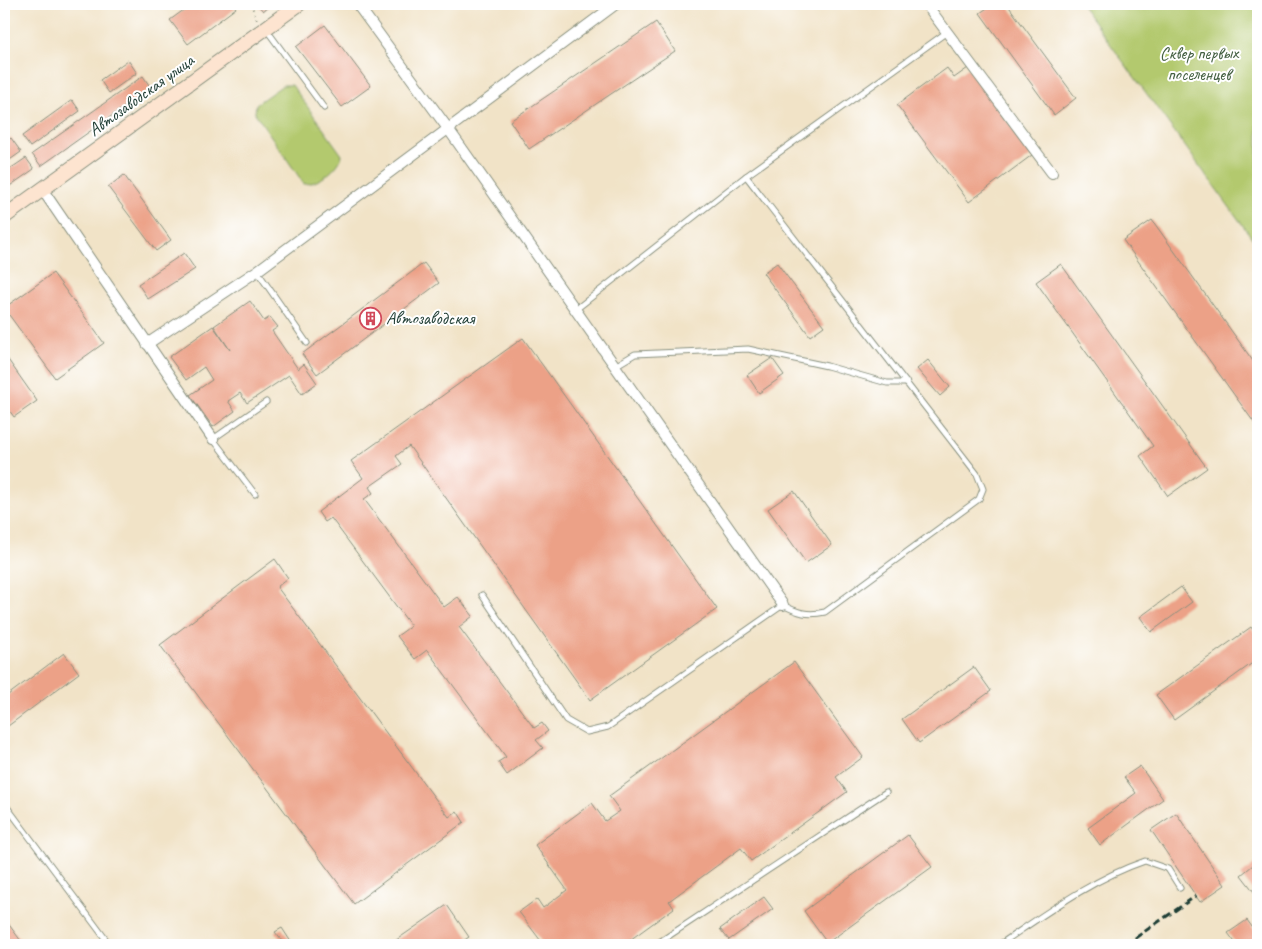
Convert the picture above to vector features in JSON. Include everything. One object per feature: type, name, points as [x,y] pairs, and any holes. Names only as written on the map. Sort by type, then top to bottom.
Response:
[{"type":"street","name":"Автозаводская улица","points":[[4,217],[299,4]]},
{"type":"street","points":[[357,4],[449,130],[783,605]]},
{"type":"street","points":[[147,344],[257,271],[616,4]]},
{"type":"street","points":[[926,4],[1052,173]]},
{"type":"street","points":[[42,189],[212,439]]},
{"type":"lane","points":[[263,30],[324,108]]},
{"type":"lane","points":[[575,310],[746,176],[947,32]]},
{"type":"lane","points":[[482,595],[566,720],[587,732],[608,727],[783,605],[798,613],[812,615],[825,612],[979,499],[983,489],[977,474],[746,176]]},
{"type":"lane","points":[[257,271],[307,343]]},
{"type":"lane","points":[[614,367],[635,354],[748,348],[827,366],[888,383],[906,383]]},
{"type":"lane","points":[[255,494],[212,439],[266,402]]},
{"type":"lane","points":[[655,945],[886,792]]},
{"type":"lane","points":[[4,803],[110,945]]},
{"type":"lane","points":[[999,945],[1047,912],[1116,871],[1145,861],[1168,869],[1180,888]]},
{"type":"path","points":[[251,4],[263,30]]},
{"type":"green space","name":"Сквер первых поселенцев","points":[[1081,4],[1258,4],[1258,246]]},
{"type":"green space","points":[[283,85],[292,85],[342,155],[333,170],[321,179],[309,184],[304,184],[255,113],[256,104]]},
{"type":"building","points":[[192,4],[233,4],[236,8],[188,44],[170,20]]},
{"type":"building","points":[[257,4],[272,4],[263,11]]},
{"type":"building","points":[[993,4],[1007,4],[1076,98],[1054,115],[980,13]]},
{"type":"building","points":[[656,22],[675,51],[529,149],[510,121]]},
{"type":"building","points":[[325,25],[371,86],[342,107],[296,47]]},
{"type":"building","points":[[128,60],[137,73],[109,93],[100,80]]},
{"type":"building","points":[[947,68],[954,78],[968,68],[1032,155],[969,202],[897,105]]},
{"type":"building","points":[[143,76],[151,88],[41,166],[32,154]]},
{"type":"building","points":[[72,100],[80,111],[30,147],[22,136]]},
{"type":"building","points":[[11,138],[21,152],[4,164],[4,143]]},
{"type":"building","points":[[26,158],[34,169],[4,190],[4,173]]},
{"type":"building","points":[[124,175],[171,240],[156,251],[108,187]]},
{"type":"building","points":[[1152,220],[1258,368],[1258,428],[1123,240]]},
{"type":"building","points":[[184,253],[195,269],[148,299],[138,284]]},
{"type":"building","name":"Автозаводская","points":[[424,263],[439,283],[317,374],[302,354]]},
{"type":"building","points":[[777,263],[824,326],[810,336],[763,273]]},
{"type":"building","points":[[1061,264],[1207,468],[1168,496],[1140,456],[1153,446],[1036,282]]},
{"type":"building","points":[[53,273],[104,343],[55,378],[4,308]]},
{"type":"building","points":[[250,301],[264,321],[270,317],[278,327],[272,331],[298,369],[304,364],[317,383],[302,394],[289,375],[247,403],[240,393],[228,401],[235,411],[213,427],[190,395],[212,380],[204,367],[186,380],[169,357],[213,326],[230,350],[214,326]]},
{"type":"building","points":[[523,338],[717,609],[590,700],[409,446],[396,456],[402,464],[369,487],[373,493],[364,499],[444,607],[458,597],[473,616],[459,627],[534,728],[542,723],[548,731],[536,740],[543,748],[507,775],[498,762],[506,757],[427,650],[415,659],[397,636],[411,626],[331,518],[325,522],[318,512],[363,478],[351,461]]},
{"type":"building","points":[[4,354],[37,401],[14,417],[4,403]]},
{"type":"building","points":[[772,358],[784,375],[759,393],[747,375]]},
{"type":"building","points":[[928,360],[950,387],[940,396],[917,369]]},
{"type":"building","points":[[794,491],[832,545],[806,563],[768,509]]},
{"type":"building","points":[[275,559],[288,578],[277,587],[449,817],[457,811],[464,822],[354,904],[160,645]]},
{"type":"building","points":[[1181,587],[1192,602],[1151,632],[1140,617]]},
{"type":"building","points":[[1251,627],[1258,637],[1258,659],[1174,720],[1156,695]]},
{"type":"building","points":[[64,653],[79,673],[4,729],[4,698]]},
{"type":"building","points":[[794,662],[863,757],[836,777],[847,792],[751,861],[741,848],[669,901],[674,908],[623,945],[544,945],[519,912],[537,899],[543,908],[567,890],[535,845],[592,803],[605,821],[620,811],[609,796]]},
{"type":"building","points":[[974,667],[991,691],[919,743],[902,719]]},
{"type":"building","points":[[1140,766],[1163,799],[1100,845],[1088,828],[1136,793],[1124,777]]},
{"type":"building","points":[[1176,813],[1225,885],[1200,902],[1151,830]]},
{"type":"building","points":[[908,835],[932,867],[827,943],[804,911]]},
{"type":"building","points":[[1258,861],[1258,897],[1241,875]]},
{"type":"building","points":[[764,897],[773,909],[729,940],[720,929]]},
{"type":"building","points":[[447,905],[469,937],[457,945],[389,945]]},
{"type":"building","points":[[4,918],[24,945],[4,945]]},
{"type":"building","points":[[1247,920],[1258,935],[1258,945],[1237,945],[1228,933]]},
{"type":"building","points":[[282,928],[293,945],[285,945],[275,932]]},
{"type":"railway","points":[[4,8],[10,4]]},
{"type":"railway","points":[[1125,945],[1196,896]]},
{"type":"place","name":"Автозаводская","points":[[370,318]]}]
